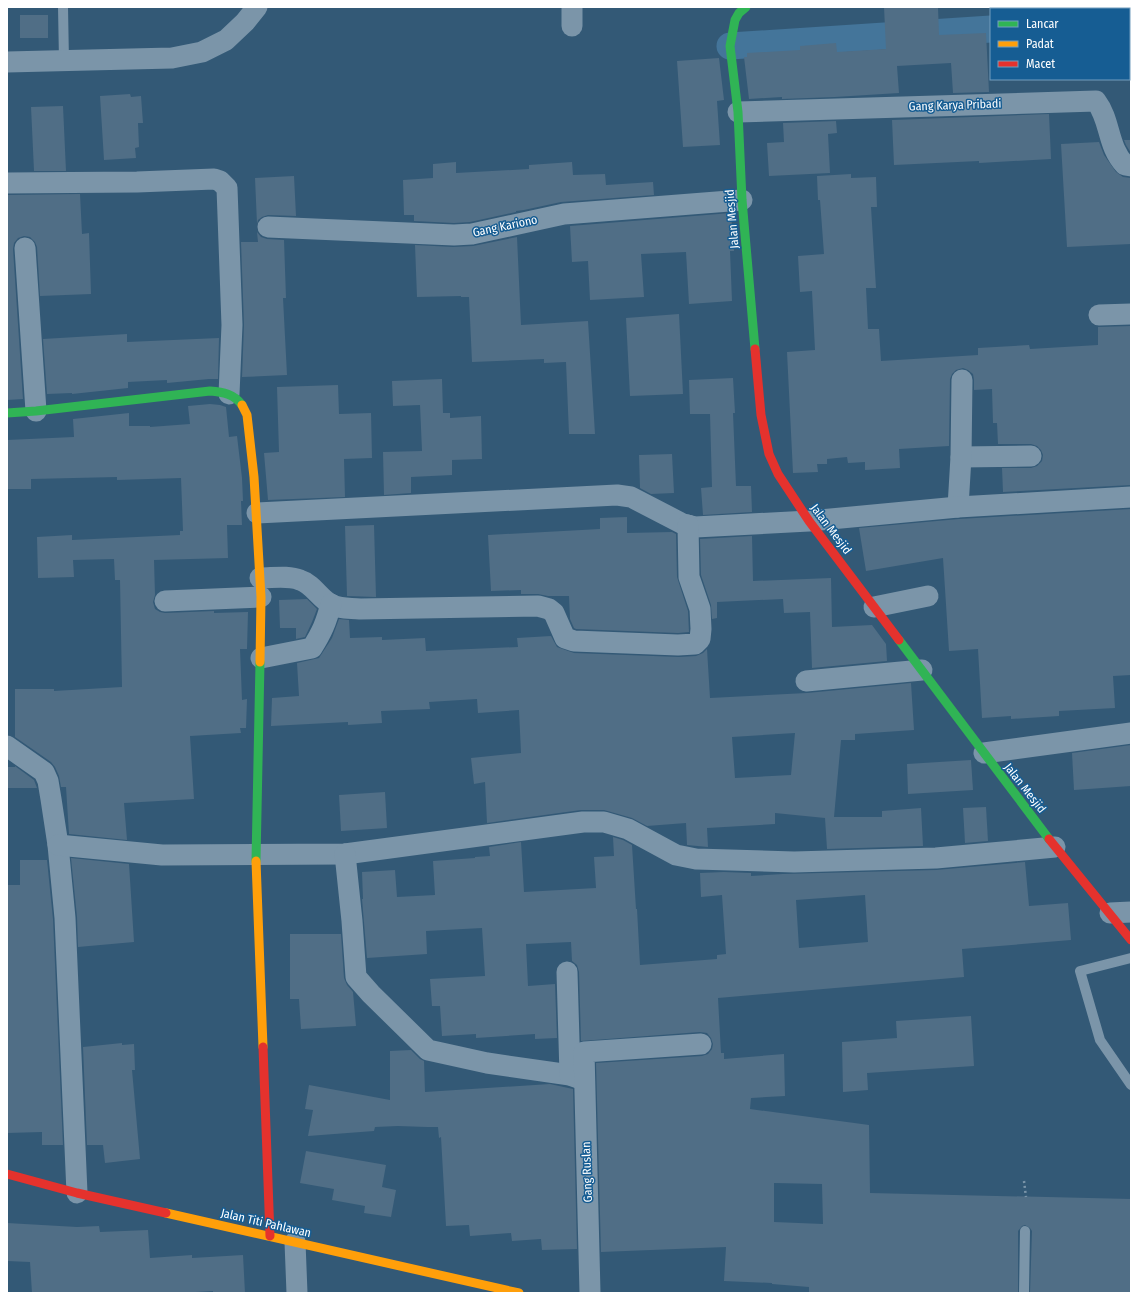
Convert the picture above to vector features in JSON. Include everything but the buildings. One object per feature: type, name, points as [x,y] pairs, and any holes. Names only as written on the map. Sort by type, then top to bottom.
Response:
[{"type":"street","points":[[7,62],[172,58],[202,52],[226,40],[245,22],[256,7]]},
{"type":"street","name":"Jalan Mesjid","points":[[746,7],[739,13],[735,20],[730,46],[738,112],[742,200],[761,415],[769,454],[778,474],[809,521],[984,754],[1055,846],[1131,940]]},
{"type":"street","name":"Gang Karya Pribadi","points":[[738,112],[1096,101],[1102,109],[1114,149],[1125,165],[1131,166]]},
{"type":"street","points":[[7,183],[138,182],[214,179],[220,181],[227,188],[232,318],[229,394]]},
{"type":"street","name":"Gang Kariono","points":[[268,227],[454,235],[472,234],[564,214],[742,200]]},
{"type":"street","points":[[26,248],[36,411]]},
{"type":"street","points":[[1099,315],[1131,314]]},
{"type":"street","points":[[958,507],[961,457],[962,380]]},
{"type":"street","points":[[7,413],[220,391],[238,399],[244,406],[247,415],[254,477],[260,588],[261,658],[256,854],[270,1236]]},
{"type":"street","points":[[961,457],[1031,456]]},
{"type":"street","points":[[256,513],[617,495],[632,497],[695,528],[809,521],[958,507],[1131,497]]},
{"type":"street","points":[[165,601],[260,588],[288,577],[302,580],[330,604],[340,608],[360,609],[538,606],[551,610],[554,613],[565,638],[574,641],[678,645],[695,644],[700,639],[700,610],[689,577],[688,525]]},
{"type":"street","points":[[874,607],[928,596]]},
{"type":"street","points":[[261,658],[312,648],[321,635],[326,623],[330,604]]},
{"type":"street","points":[[806,681],[922,670]]},
{"type":"street","points":[[984,754],[1131,733]]},
{"type":"street","points":[[7,746],[44,772],[48,781],[51,799],[58,845],[65,918],[77,1193]]},
{"type":"street","points":[[58,845],[162,855],[345,854],[583,822],[604,822],[628,829],[676,855],[696,859],[794,862],[928,858],[1055,846]]},
{"type":"street","points":[[345,854],[356,977],[371,994],[428,1050],[487,1063],[577,1078],[567,972]]},
{"type":"street","points":[[1110,913],[1131,912]]},
{"type":"street","name":"Gang Ruslan","points":[[590,1293],[577,1078],[584,1052],[701,1044]]},
{"type":"street","name":"Jalan Titi Pahlawan","points":[[7,1174],[77,1193],[519,1293]]},
{"type":"street","points":[[295,1242],[297,1293]]},
{"type":"lane","points":[[62,7],[64,61]]},
{"type":"lane","points":[[1131,958],[1080,971],[1100,1040],[1131,1085]]},
{"type":"lane","points":[[1024,1293],[1025,1231]]},
{"type":"path","points":[[1024,1181],[1026,1197]]},
{"type":"waterway","points":[[730,46],[990,29]]},
{"type":"traffic: fast","points":[[746,7],[739,13],[735,20],[730,46],[738,112],[742,200],[755,349]]},
{"type":"traffic: fast","points":[[7,413],[210,391],[228,394],[239,401],[242,405]]},
{"type":"traffic: fast","points":[[899,640],[1049,839]]},
{"type":"traffic: fast","points":[[256,861],[260,662]]},
{"type":"traffic: slow","points":[[242,405],[247,415],[254,477],[261,597],[260,662]]},
{"type":"traffic: slow","points":[[256,861],[263,1047]]},
{"type":"traffic: slow","points":[[166,1213],[519,1293]]},
{"type":"traffic: jam","points":[[755,349],[761,415],[769,454],[778,474],[809,521],[899,640]]},
{"type":"traffic: jam","points":[[1049,839],[1131,940]]},
{"type":"traffic: jam","points":[[263,1047],[270,1236]]},
{"type":"traffic: jam","points":[[7,1174],[77,1193],[166,1213]]}]
